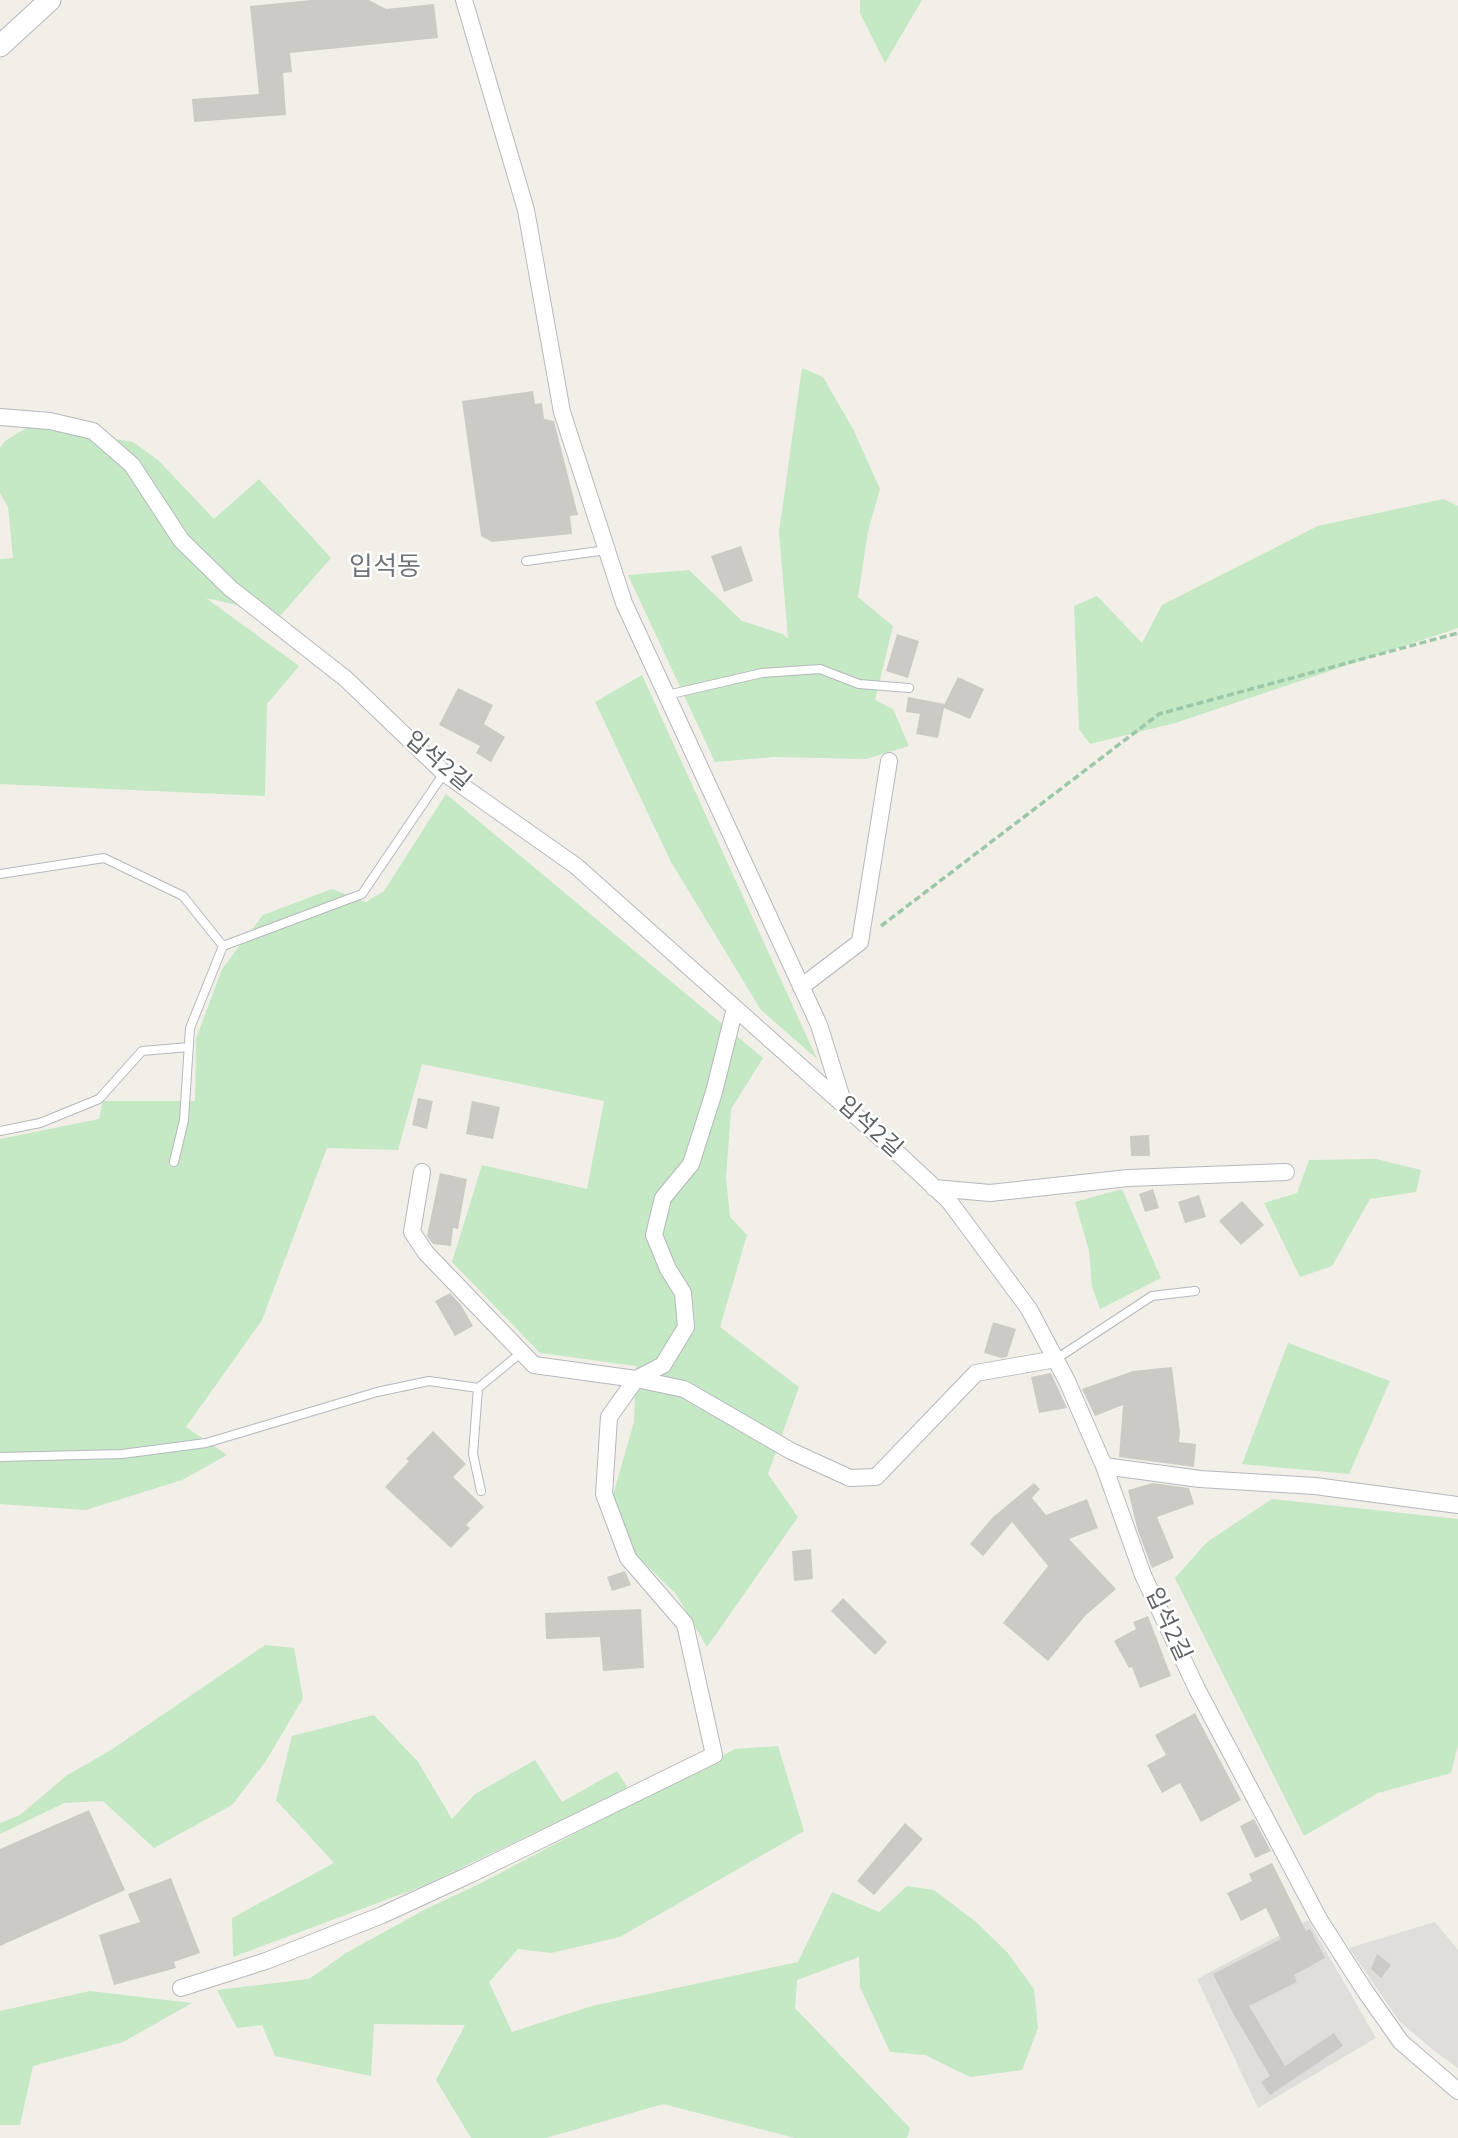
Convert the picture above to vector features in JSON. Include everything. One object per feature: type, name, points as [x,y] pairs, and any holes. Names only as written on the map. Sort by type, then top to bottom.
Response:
[{"type":"street","points":[[0,46],[50,0]]},
{"type":"street","points":[[464,0],[526,210],[562,412],[624,603],[819,1025],[844,1105]]},
{"type":"street","name":"입석2길","points":[[0,417],[50,421],[93,431],[132,465],[181,540],[230,588],[346,679],[444,773],[576,866],[949,1201],[1029,1309],[1056,1359],[1104,1466],[1143,1575],[1186,1667],[1319,1919],[1365,1992],[1401,2042],[1458,2091]]},
{"type":"street","points":[[801,987],[860,942],[889,761]]},
{"type":"street","points":[[181,1988],[266,1961],[382,1915],[714,1755],[685,1624],[628,1558],[604,1494],[609,1418],[636,1378],[663,1365],[686,1327],[683,1293],[668,1269],[654,1235],[663,1198],[691,1164],[735,1008]]},
{"type":"street","points":[[422,1171],[412,1232],[426,1253],[534,1365],[636,1378],[684,1389],[791,1451],[850,1478],[876,1477],[976,1373],[1056,1359]]},
{"type":"street","points":[[934,1188],[990,1193],[1128,1178],[1286,1172]]},
{"type":"street","points":[[1104,1466],[1200,1479],[1315,1486],[1458,1504]]},
{"type":"lane","points":[[526,561],[607,550]]},
{"type":"lane","points":[[667,695],[762,673],[820,669],[859,684],[909,688]]},
{"type":"lane","points":[[174,1162],[184,1119],[190,1028],[223,946],[362,894],[444,773]]},
{"type":"lane","points":[[0,874],[104,858],[183,897],[223,946]]},
{"type":"lane","points":[[0,1131],[40,1123],[99,1099],[142,1051],[189,1047]]},
{"type":"lane","points":[[1056,1359],[1152,1296],[1195,1292]]},
{"type":"lane","points":[[481,1491],[473,1454],[478,1388],[522,1352]]},
{"type":"lane","points":[[0,1457],[122,1454],[206,1443],[377,1392],[429,1381],[478,1388]]},
{"type":"path","points":[[860,942],[1160,714],[1458,634]]},
{"type":"shaded area","points":[[1308,1920],[1376,2038],[1258,2108],[1197,1979]]},
{"type":"shaded area","points":[[1435,1922],[1458,1950],[1458,2068],[1400,2022],[1349,1948]]},
{"type":"green space","points":[[860,0],[922,0],[885,63],[860,13]]},
{"type":"green space","points":[[802,368],[823,377],[854,431],[880,489],[868,531],[858,597],[893,626],[875,700],[893,709],[909,746],[866,759],[774,757],[715,762],[628,575],[689,570],[742,621],[783,634],[788,639],[779,532]]},
{"type":"green space","points":[[31,425],[133,442],[159,461],[214,519],[259,479],[331,558],[281,615],[206,598],[299,666],[267,704],[265,796],[0,784],[0,559],[13,558],[8,507],[0,493],[0,448],[5,441]]},
{"type":"green space","points":[[1443,499],[1458,506],[1458,628],[1175,723],[1090,744],[1079,729],[1074,606],[1097,596],[1142,643],[1162,605],[1318,526]]},
{"type":"green space","points":[[642,675],[817,1059],[761,1010],[671,862],[595,702]]},
{"type":"green space","points":[[446,794],[763,1058],[731,1109],[726,1178],[730,1217],[747,1235],[720,1327],[799,1387],[768,1474],[798,1517],[707,1647],[676,1594],[630,1549],[613,1495],[634,1422],[636,1366],[540,1353],[452,1262],[482,1165],[587,1189],[604,1101],[422,1064],[398,1150],[327,1148],[262,1320],[186,1427],[227,1455],[182,1480],[86,1510],[0,1504],[0,1139],[99,1119],[103,1101],[195,1101],[196,1039],[222,969],[263,915],[332,889],[366,902],[384,891]]},
{"type":"green space","points":[[1376,1159],[1421,1170],[1416,1192],[1370,1199],[1332,1266],[1300,1277],[1264,1203],[1297,1193],[1309,1160]]},
{"type":"green space","points":[[1122,1189],[1161,1278],[1100,1309],[1092,1287],[1089,1251],[1075,1202]]},
{"type":"green space","points":[[1288,1343],[1390,1381],[1349,1474],[1242,1464]]},
{"type":"green space","points":[[1272,1499],[1458,1519],[1458,1745],[1451,1773],[1378,1793],[1304,1836],[1175,1578],[1207,1542]]},
{"type":"green space","points":[[265,1645],[294,1648],[303,1698],[266,1761],[232,1805],[154,1848],[103,1801],[64,1803],[0,1834],[0,1823],[20,1815],[66,1776],[111,1750]]},
{"type":"green space","points":[[374,1715],[418,1762],[452,1819],[475,1794],[535,1760],[562,1802],[617,1771],[628,1788],[423,1886],[233,1957],[232,1918],[334,1863],[276,1800],[292,1736]]},
{"type":"green space","points":[[778,1746],[804,1831],[620,1937],[551,1953],[518,1949],[489,1982],[512,2032],[592,2006],[798,1962],[832,1892],[879,1912],[907,1886],[934,1890],[976,1922],[1007,1952],[1034,1989],[1038,2028],[1022,2070],[970,2077],[925,2055],[890,2052],[860,1987],[859,1957],[797,1980],[795,2008],[910,2128],[907,2138],[795,2138],[663,2104],[546,2138],[471,2138],[436,2080],[465,2025],[374,2024],[371,2076],[275,2056],[262,2025],[237,2028],[217,1990],[309,1979],[346,1953],[424,1910],[485,1881],[735,1749]]},
{"type":"green space","points":[[90,1991],[192,2003],[123,2042],[33,2066],[20,2125],[0,2125],[0,2011]]},
{"type":"building","points":[[311,0],[369,0],[386,9],[434,4],[438,38],[290,53],[292,72],[283,73],[286,115],[194,122],[192,99],[259,94],[250,6]]},
{"type":"building","points":[[533,391],[535,404],[542,403],[544,419],[554,421],[578,515],[570,516],[572,534],[492,542],[481,536],[462,401]]},
{"type":"building","points":[[741,546],[753,581],[724,592],[711,556]]},
{"type":"building","points":[[897,634],[919,641],[908,678],[886,671]]},
{"type":"building","points":[[958,677],[984,689],[970,719],[944,708],[938,738],[916,734],[920,714],[906,712],[908,697],[945,704]]},
{"type":"building","points":[[458,688],[493,705],[484,724],[505,737],[491,762],[476,753],[480,746],[439,725]]},
{"type":"building","points":[[418,1098],[433,1101],[427,1129],[412,1125]]},
{"type":"building","points":[[472,1101],[500,1107],[493,1139],[466,1134]]},
{"type":"building","points":[[1149,1135],[1150,1156],[1131,1156],[1130,1136]]},
{"type":"building","points":[[440,1173],[467,1179],[458,1229],[453,1228],[451,1246],[433,1244],[427,1236]]},
{"type":"building","points":[[1153,1189],[1159,1208],[1145,1212],[1139,1194]]},
{"type":"building","points":[[1199,1195],[1206,1217],[1185,1223],[1178,1202]]},
{"type":"building","points":[[1242,1201],[1264,1225],[1241,1245],[1219,1221]]},
{"type":"building","points":[[450,1293],[461,1305],[473,1326],[455,1336],[435,1301]]},
{"type":"building","points":[[993,1322],[1016,1329],[1007,1357],[984,1353]]},
{"type":"building","points":[[1172,1367],[1179,1442],[1196,1444],[1194,1467],[1119,1457],[1123,1405],[1095,1416],[1082,1389],[1133,1371]]},
{"type":"building","points":[[1051,1373],[1067,1408],[1039,1413],[1031,1377]]},
{"type":"building","points":[[433,1431],[466,1464],[453,1477],[484,1507],[466,1525],[470,1528],[451,1548],[385,1487],[409,1461],[406,1459]]},
{"type":"building","points":[[1034,1483],[1040,1489],[1032,1498],[1046,1515],[1087,1499],[1098,1528],[1069,1539],[1116,1589],[1085,1616],[1048,1661],[1003,1623],[1048,1566],[1012,1522],[983,1556],[970,1544],[993,1517]]},
{"type":"building","points":[[1153,1483],[1189,1488],[1194,1504],[1157,1517],[1174,1558],[1152,1568],[1137,1528],[1128,1490]]},
{"type":"building","points":[[811,1549],[813,1579],[794,1581],[792,1551]]},
{"type":"building","points":[[625,1571],[631,1585],[612,1591],[607,1577]]},
{"type":"building","points":[[843,1598],[887,1642],[875,1655],[831,1611]]},
{"type":"building","points":[[641,1609],[644,1668],[603,1671],[600,1637],[546,1639],[545,1613]]},
{"type":"building","points":[[1148,1616],[1171,1676],[1140,1688],[1132,1667],[1129,1668],[1114,1641],[1136,1629],[1133,1622]]},
{"type":"building","points":[[1195,1713],[1241,1800],[1201,1822],[1180,1783],[1162,1793],[1147,1765],[1166,1755],[1155,1735]]},
{"type":"building","points":[[89,1810],[125,1890],[0,1946],[0,1849]]},
{"type":"building","points":[[1254,1819],[1271,1851],[1255,1858],[1240,1826]]},
{"type":"building","points":[[905,1823],[923,1839],[874,1895],[857,1881]]},
{"type":"building","points":[[1272,1863],[1306,1931],[1310,1929],[1325,1958],[1294,1975],[1297,1982],[1249,2006],[1285,2066],[1334,2033],[1343,2046],[1270,2095],[1261,2082],[1270,2076],[1213,1974],[1281,1939],[1266,1908],[1241,1921],[1227,1893],[1252,1881],[1249,1874]]},
{"type":"building","points":[[171,1878],[200,1953],[174,1962],[176,1968],[114,1985],[99,1935],[140,1922],[128,1894]]},
{"type":"building","points":[[1377,1954],[1391,1965],[1381,1978],[1371,1969]]},
{"type":"district","name":"입석동","points":[[385,569]]}]
